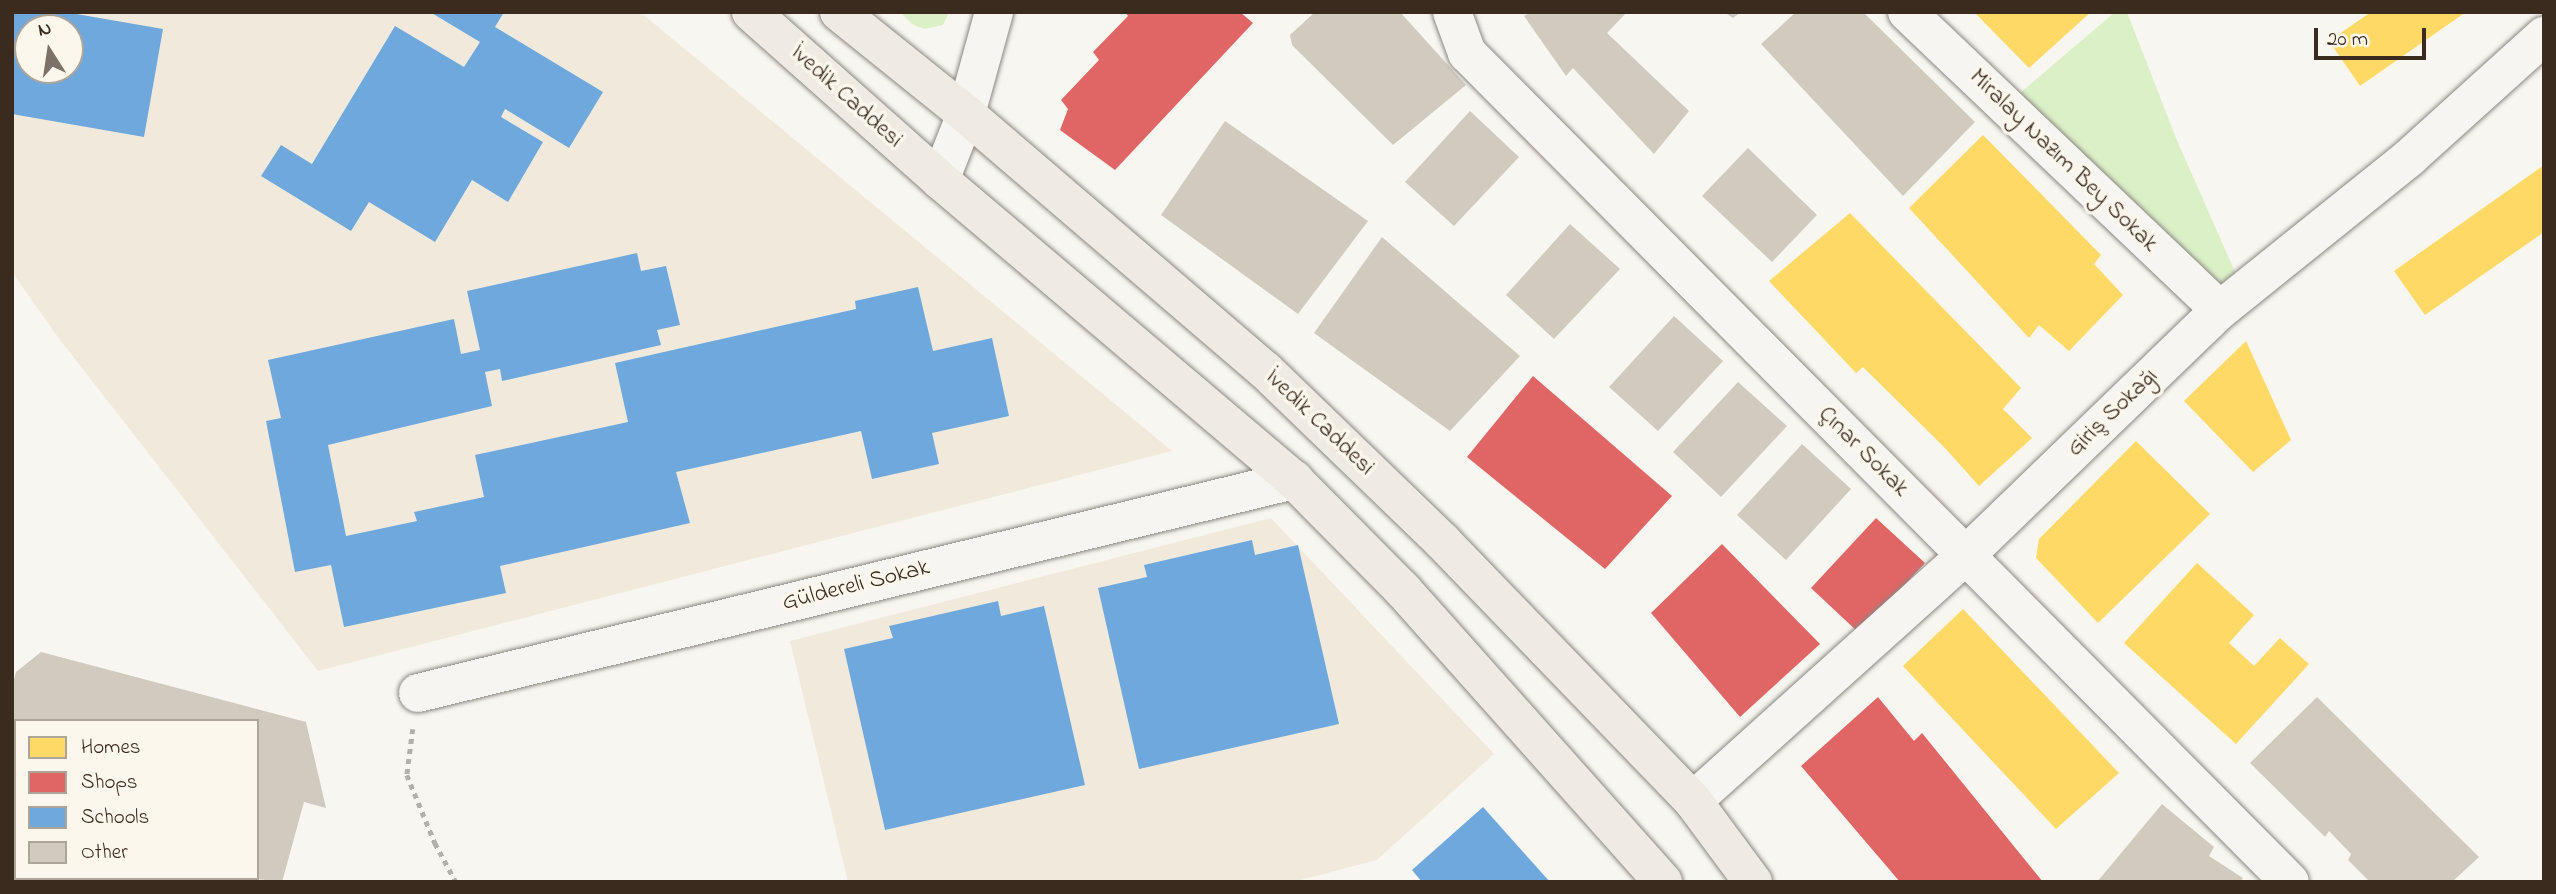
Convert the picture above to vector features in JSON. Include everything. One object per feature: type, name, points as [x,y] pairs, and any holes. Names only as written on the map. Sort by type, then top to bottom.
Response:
[{"type":"main road","name":"İvedik Caddesi","points":[[751,12],[940,180],[1294,480],[1403,590],[1663,882]]},
{"type":"main road","name":"İvedik Caddesi","points":[[839,12],[966,114],[1266,371],[1442,541],[1693,801],[1753,882]]},
{"type":"street","name":"Çınar Sokak","points":[[1452,12],[1467,53],[2290,882]]},
{"type":"street","name":"Miralay Nazım Bey Sokak","points":[[1907,12],[2232,300]]},
{"type":"street","points":[[940,180],[966,114],[996,14]]},
{"type":"street","name":"Giriş Sokağı","points":[[1693,801],[1966,555],[2232,300],[2410,157],[2544,36]]},
{"type":"street","name":"Güldereli Sokak","points":[[418,693],[1294,480]]},
{"type":"path","points":[[418,693],[407,775],[435,843],[456,882]]},
{"type":"shaded area","points":[[12,12],[640,12],[1172,451],[318,671],[57,336],[12,272]]},
{"type":"shaded area","points":[[1271,518],[1494,754],[1377,860],[1293,882],[848,882],[790,641]]},
{"type":"green space","points":[[900,12],[949,12],[943,25],[924,29],[912,24]]},
{"type":"green space","points":[[2115,12],[2127,12],[2176,138],[2236,274],[2214,291],[2020,93]]},
{"type":"building: Homes","points":[[1974,12],[2091,12],[2029,68]]},
{"type":"building: Homes","points":[[2371,12],[2466,12],[2360,86],[2329,41]]},
{"type":"building: Homes","points":[[1983,135],[2101,255],[2094,264],[2123,295],[2069,351],[2039,325],[2029,338],[1909,208]]},
{"type":"building: Homes","points":[[2544,165],[2544,232],[2425,315],[2394,271]]},
{"type":"building: Homes","points":[[1850,213],[2021,388],[2003,409],[2032,438],[1979,486],[1945,448],[1863,367],[1856,373],[1769,281]]},
{"type":"building: Homes","points":[[2246,341],[2291,440],[2253,472],[2184,401]]},
{"type":"building: Homes","points":[[2136,441],[2210,514],[2098,623],[2036,558],[2039,539]]},
{"type":"building: Homes","points":[[2197,563],[2254,615],[2229,643],[2254,666],[2280,638],[2309,664],[2236,744],[2124,643]]},
{"type":"building: Homes","points":[[1963,609],[2119,773],[2056,829],[1903,666]]},
{"type":"building: Shops","points":[[1125,12],[1240,12],[1253,23],[1115,170],[1060,130],[1068,109],[1061,100],[1099,60],[1093,52],[1128,16]]},
{"type":"building: Shops","points":[[1533,376],[1672,496],[1605,569],[1467,457]]},
{"type":"building: Shops","points":[[1876,518],[1925,563],[1859,633],[1811,588]]},
{"type":"building: Shops","points":[[1722,544],[1820,644],[1740,717],[1651,613]]},
{"type":"building: Shops","points":[[1878,697],[1914,741],[1922,733],[2043,882],[1900,882],[1801,766]]},
{"type":"building: Schools","points":[[12,12],[77,14],[14,14],[14,84],[84,84],[84,15],[163,29],[144,137],[12,114]]},
{"type":"building: Schools","points":[[430,12],[504,12],[495,27],[603,92],[569,148],[505,109],[501,117],[543,142],[508,202],[472,180],[435,242],[369,202],[351,231],[261,176],[281,145],[312,164],[395,26],[464,67],[480,42]]},
{"type":"building: Schools","points":[[637,253],[641,271],[666,266],[680,325],[657,330],[661,345],[502,381],[500,369],[485,372],[492,406],[328,445],[346,536],[417,521],[414,512],[484,497],[475,455],[628,422],[615,363],[856,309],[855,301],[918,287],[933,351],[992,338],[1009,416],[932,433],[939,464],[872,479],[861,431],[676,472],[690,523],[500,566],[506,593],[344,627],[331,565],[295,572],[266,421],[281,418],[268,360],[454,319],[461,354],[480,350],[467,291]]},
{"type":"building: Schools","points":[[1252,540],[1255,555],[1298,545],[1339,724],[1139,769],[1098,588],[1147,577],[1144,565]]},
{"type":"building: Schools","points":[[998,601],[1001,616],[1044,606],[1085,785],[885,830],[844,649],[893,638],[889,626]]},
{"type":"building: Schools","points":[[1483,807],[1550,882],[1422,882],[1412,870]]},
{"type":"building: Other","points":[[1315,12],[1400,12],[1466,85],[1393,145],[1292,45],[1290,35]]},
{"type":"building: Other","points":[[1531,12],[1627,12],[1607,33],[1689,111],[1654,154],[1573,68],[1566,76],[1524,16]]},
{"type":"building: Other","points":[[1724,12],[1741,12],[1733,18]]},
{"type":"building: Other","points":[[1796,12],[1863,12],[1975,122],[1903,196],[1761,44]]},
{"type":"building: Other","points":[[1470,111],[1519,157],[1454,226],[1405,182]]},
{"type":"building: Other","points":[[1225,121],[1368,221],[1298,314],[1161,215]]},
{"type":"building: Other","points":[[1748,148],[1817,215],[1772,262],[1702,196]]},
{"type":"building: Other","points":[[1570,224],[1620,269],[1554,339],[1506,295]]},
{"type":"building: Other","points":[[1382,237],[1520,356],[1450,431],[1314,333]]},
{"type":"building: Other","points":[[1674,316],[1723,361],[1658,431],[1609,387]]},
{"type":"building: Other","points":[[1738,382],[1787,426],[1721,497],[1673,452]]},
{"type":"building: Other","points":[[1802,444],[1851,489],[1786,560],[1737,515]]},
{"type":"building: Other","points":[[41,652],[306,722],[326,808],[304,802],[282,882],[259,879],[259,719],[14,719],[12,863],[12,687],[16,672]]},
{"type":"building: Other","points":[[2317,697],[2479,857],[2452,882],[2370,882],[2348,860],[2351,854],[2329,831],[2325,837],[2250,763]]},
{"type":"building: Other","points":[[2162,804],[2214,847],[2209,856],[2243,878],[2240,882],[2097,882]]},
{"type":"building: Other","points":[[77,880],[248,880],[248,882]]}]
